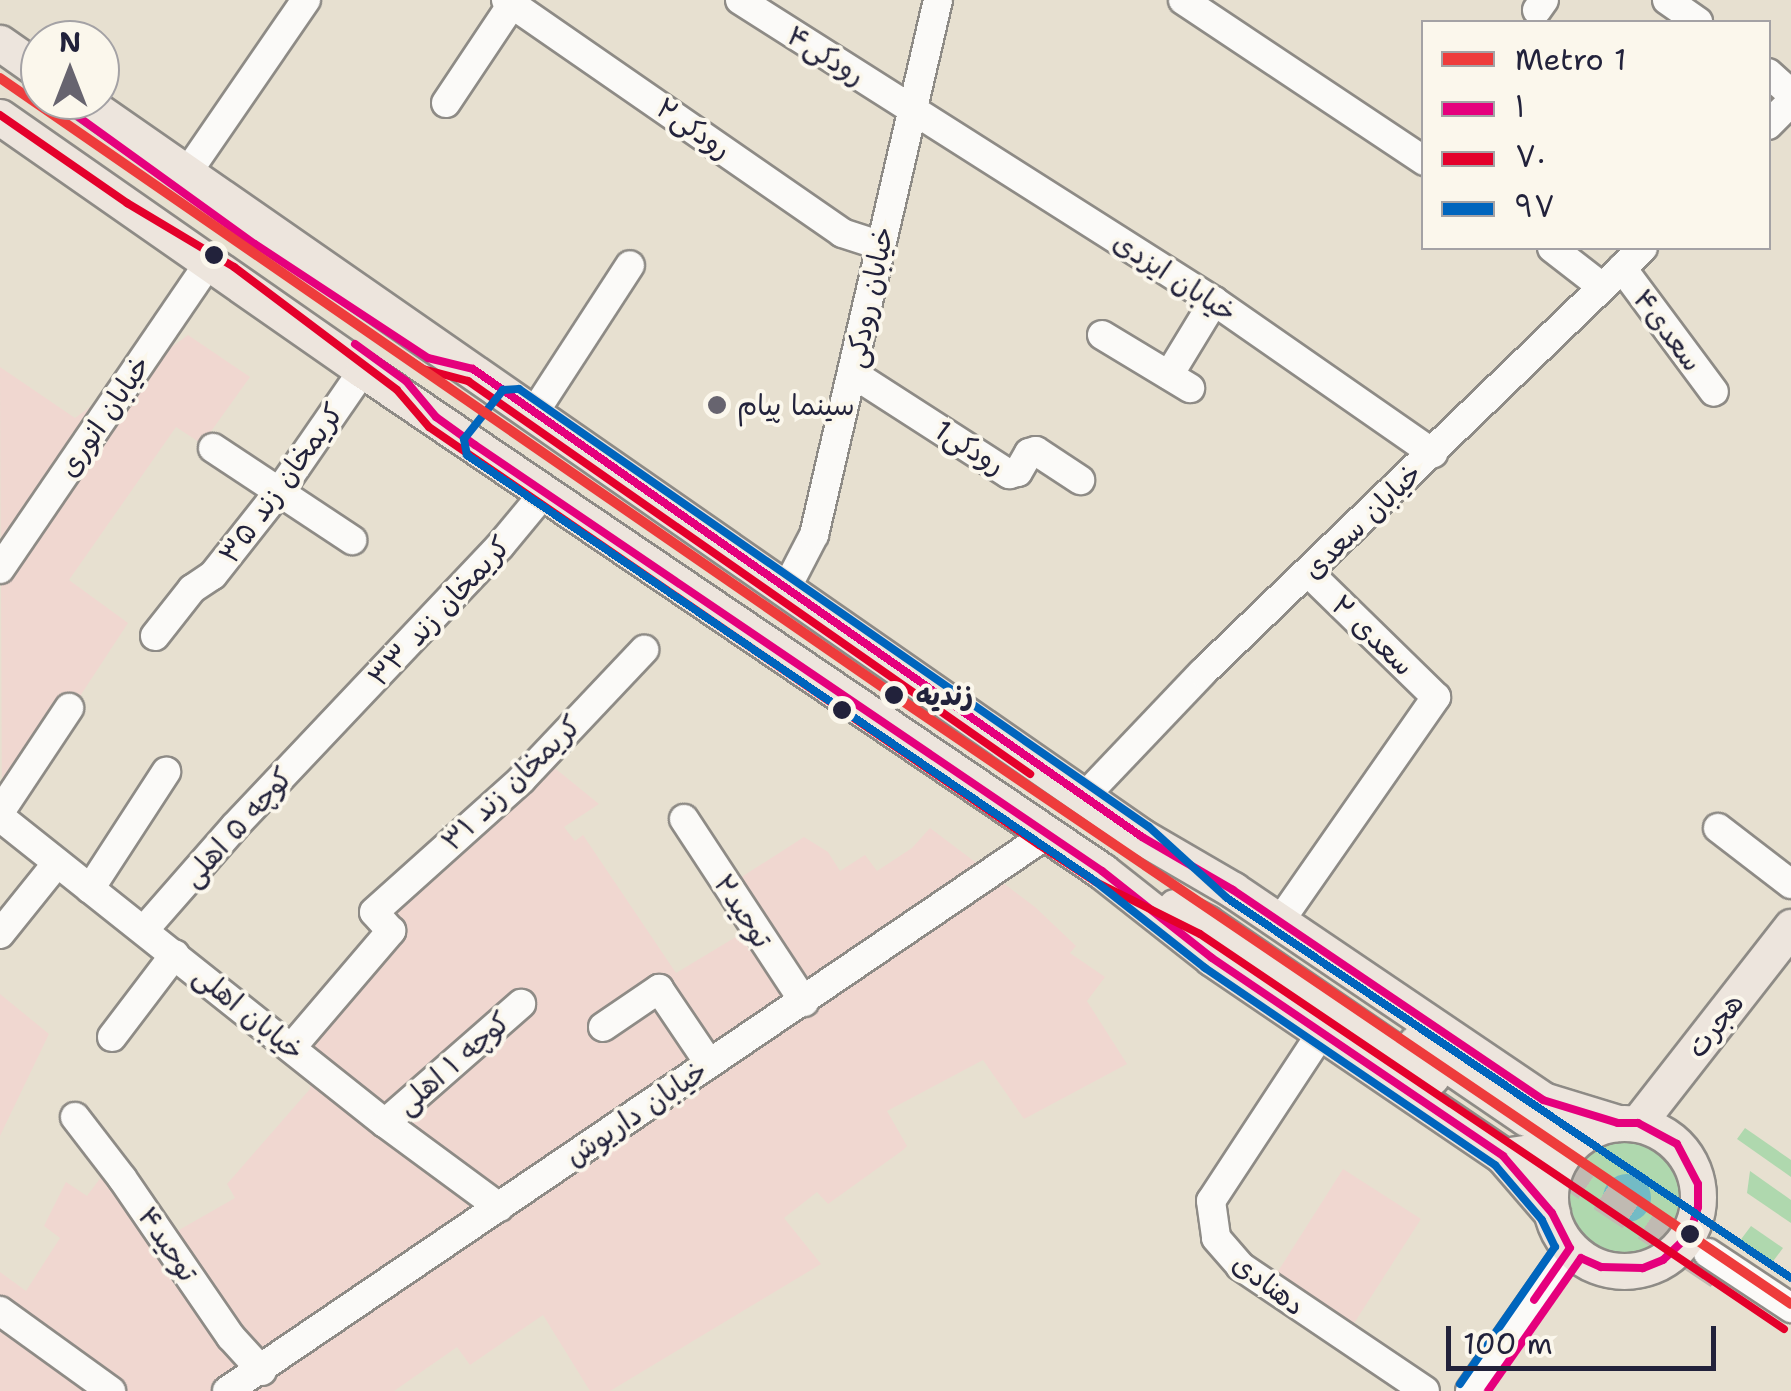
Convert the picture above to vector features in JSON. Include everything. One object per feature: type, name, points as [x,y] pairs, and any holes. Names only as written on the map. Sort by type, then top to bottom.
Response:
[{"type":"main road","points":[[0,117],[363,370],[1102,871],[1212,958],[1322,1032],[1522,1127],[1628,1123],[1678,1144],[1698,1184],[1698,1207],[1690,1234],[1679,1247],[1653,1264],[1622,1271],[1600,1267],[1570,1248],[1552,1214],[1522,1127],[1280,921],[1142,837],[111,120]]},
{"type":"main road","points":[[475,445],[523,406]]},
{"type":"main road","points":[[1142,837],[1219,908],[1522,1127]]},
{"type":"main road","points":[[1102,871],[1206,922],[1522,1127]]},
{"type":"main road","name":"هجرت","points":[[1678,1144],[1681,1084],[1791,927]]},
{"type":"main road","name":"هجرت","points":[[1628,1123],[1681,1084],[1791,963]]},
{"type":"main road","points":[[1552,1214],[1552,1182],[1564,1153],[1578,1138],[1628,1123]]},
{"type":"street","points":[[187,173],[306,0]]},
{"type":"street","name":"رودکی۴","points":[[740,0],[912,109]]},
{"type":"street","name":"خیابان رودکی","points":[[786,589],[814,535],[938,0]]},
{"type":"street","points":[[1184,0],[1421,159]]},
{"type":"street","points":[[1667,0],[1695,20]]},
{"type":"street","points":[[446,102],[509,2]]},
{"type":"street","name":"رودکی۲","points":[[509,2],[842,234],[880,245]]},
{"type":"street","points":[[1771,76],[1791,98],[1771,121]]},
{"type":"street","name":"خیابان ایزدی","points":[[912,109],[1214,301],[1433,453]]},
{"type":"street","name":"سعدی۴","points":[[1556,250],[1612,277],[1714,392]]},
{"type":"street","name":"خیابان سعدی","points":[[1084,797],[1202,673],[1642,250]]},
{"type":"street","name":"خیابان انوری","points":[[0,569],[210,262]]},
{"type":"street","points":[[523,406],[630,265]]},
{"type":"street","points":[[1102,335],[1179,381],[1214,301]]},
{"type":"street","name":"کریمخان زند ۳۵","points":[[154,636],[192,589],[213,576],[281,489],[363,370]]},
{"type":"street","name":"1رودکی","points":[[852,373],[1009,474],[1018,472],[1031,451],[1080,480]]},
{"type":"street","points":[[213,448],[281,489],[352,540]]},
{"type":"street","name":"کریمخان زند ۳۳","points":[[331,726],[500,546],[544,492]]},
{"type":"street","name":"سعدی ۲","points":[[1280,921],[1436,697],[1309,573]]},
{"type":"street","name":"کریمخان زند ۳۱","points":[[292,1048],[391,931],[374,912],[522,779],[644,650]]},
{"type":"street","points":[[0,814],[68,708]]},
{"type":"street","name":"کوچه ۵ اهلی","points":[[144,930],[331,726]]},
{"type":"street","points":[[90,889],[166,772]]},
{"type":"street","name":"خیابان اهلی","points":[[0,814],[385,1122],[499,1206]]},
{"type":"street","name":"توحید۲","points":[[684,819],[804,1002]]},
{"type":"street","points":[[1718,828],[1791,884]]},
{"type":"street","name":"خیابان داریوش","points":[[227,1391],[1046,835]]},
{"type":"street","points":[[0,934],[58,862]]},
{"type":"street","points":[[112,1037],[175,954]]},
{"type":"street","points":[[603,1027],[658,989],[709,1063]]},
{"type":"street","name":"کوچه ۱ اهلی","points":[[385,1122],[521,1004]]},
{"type":"street","name":"دهنادی","points":[[1322,1032],[1211,1202],[1216,1238],[1240,1266],[1425,1391]]},
{"type":"street","name":"توحید۴","points":[[74,1117],[122,1178],[231,1336],[262,1370]]},
{"type":"street","points":[[1470,1391],[1570,1248]]},
{"type":"street","points":[[1708,1253],[1791,1308]]},
{"type":"street","points":[[0,1312],[110,1391]]},
{"type":"shaded area","points":[[188,335],[250,377],[202,444],[176,427],[69,580],[128,623],[2,815],[0,367],[75,418]]},
{"type":"shaded area","points":[[546,761],[599,804],[564,827],[575,841],[583,835],[676,973],[749,929],[729,885],[804,837],[828,852],[840,871],[865,855],[877,871],[912,848],[930,828],[1035,907],[1076,946],[1070,953],[1105,977],[1087,1001],[1127,1064],[1024,1119],[983,1060],[887,1111],[907,1146],[828,1204],[817,1192],[784,1218],[821,1264],[610,1391],[590,1391],[543,1315],[470,1365],[457,1347],[394,1391],[0,1391],[0,1272],[26,1291],[60,1238],[44,1226],[66,1182],[87,1196],[107,1169],[165,1238],[235,1198],[227,1184],[310,1089],[306,1037],[390,937],[369,915]]},
{"type":"shaded area","points":[[0,994],[49,1034],[0,1136]]},
{"type":"shaded area","points":[[1343,1169],[1421,1219],[1351,1328],[1275,1276]]},
{"type":"green space","points":[[1745,1128],[1791,1160],[1791,1177],[1737,1139]]},
{"type":"green space","points":[[1626,1141],[1647,1145],[1666,1157],[1678,1176],[1682,1197],[1678,1218],[1666,1237],[1647,1249],[1626,1253],[1605,1249],[1586,1237],[1574,1218],[1570,1197],[1574,1176],[1586,1157],[1605,1145]]},
{"type":"green space","points":[[1750,1171],[1791,1200],[1791,1223],[1747,1193]]},
{"type":"green space","points":[[1751,1226],[1783,1248],[1771,1264],[1739,1242]]},
{"type":"water","points":[[1627,1174],[1644,1181],[1651,1198],[1644,1215],[1627,1222],[1610,1215],[1603,1198],[1610,1181]]},
{"type":"tunnel","points":[[1515,1135],[1734,1281]]},
{"type":"metro line","name":"1","points":[[0,78],[894,695],[1791,1304]]},
{"type":"transit line","name":"۷۰","points":[[0,115],[127,203],[234,267],[397,390],[429,427],[1039,845],[1096,882],[1200,934],[1784,1329]]},
{"type":"transit line","name":"۱","points":[[83,120],[255,244],[428,358],[473,369],[1142,837],[1233,890],[1543,1100],[1618,1123],[1638,1123],[1677,1144],[1698,1184],[1698,1207],[1690,1234],[1663,1260],[1643,1268],[1601,1267],[1581,1258],[1488,1391]]},
{"type":"transit line","name":"۷۰","points":[[366,331],[423,369],[468,381],[1030,774]]},
{"type":"transit line","name":"۱","points":[[355,344],[406,381],[436,417],[475,445],[1102,871],[1212,958],[1503,1156],[1552,1213],[1570,1248],[1534,1300]]},
{"type":"transit line","name":"۹۷","points":[[1460,1384],[1555,1247],[1542,1220],[1495,1165],[1205,968],[1095,881],[467,455],[464,439],[503,390],[519,389],[1149,827],[1227,898],[1791,1278]]},
{"type":"place","name":"سینما پیام","points":[[717,405]]},
{"type":"place","name":"زندیه","points":[[894,695]]}]
